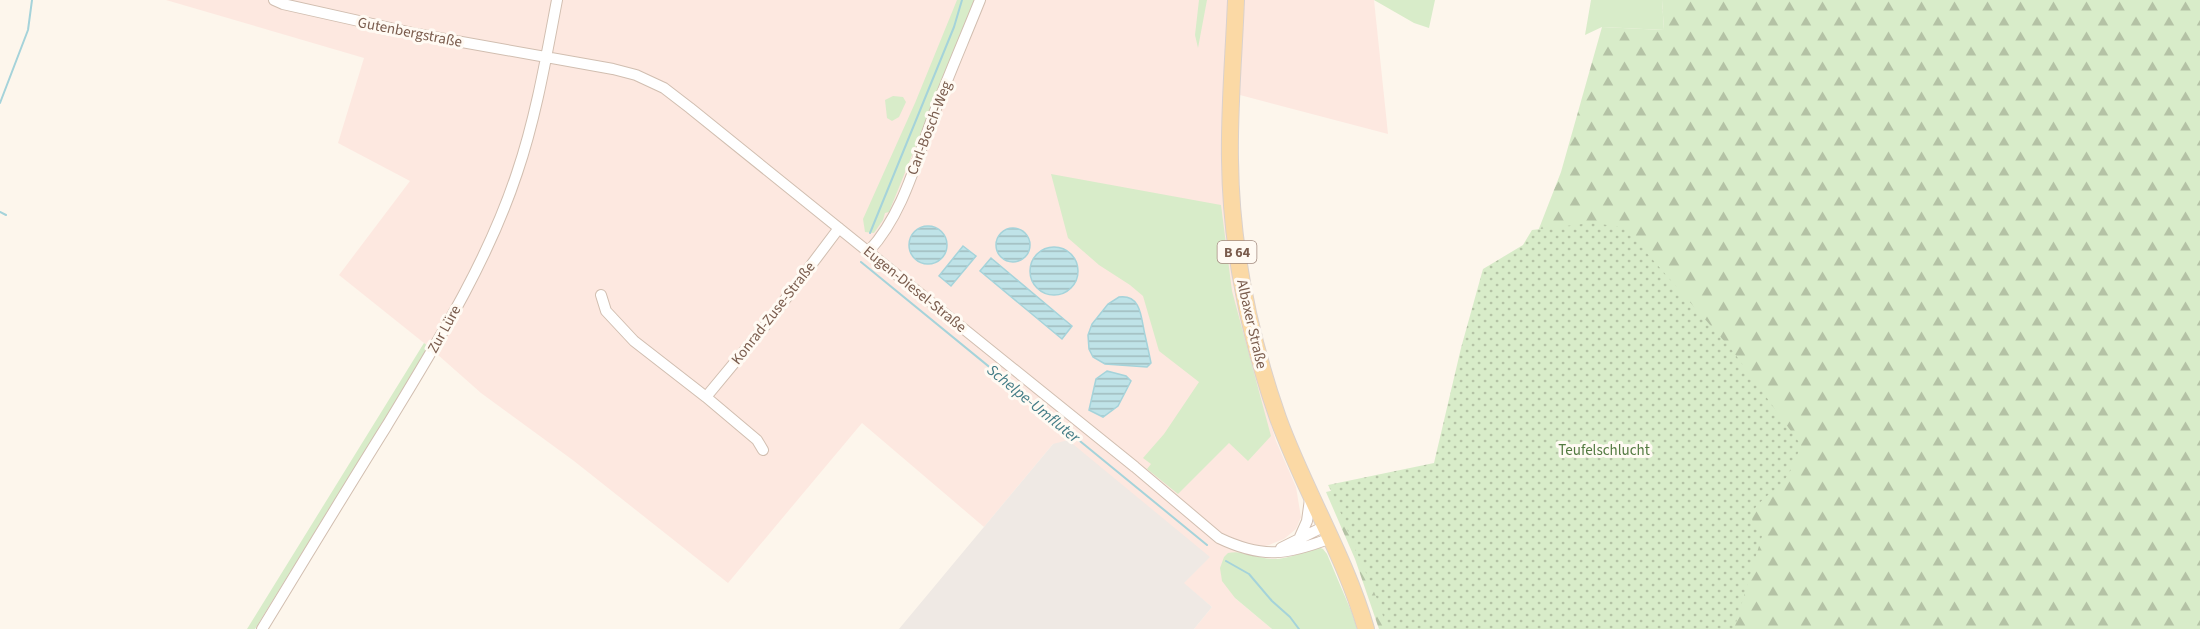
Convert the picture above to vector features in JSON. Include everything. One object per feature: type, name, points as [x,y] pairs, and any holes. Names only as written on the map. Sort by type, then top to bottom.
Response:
[{"type":"main road","name":"Albaxer Straße","points":[[1236,0],[1230,161],[1238,260],[1251,326],[1268,390],[1287,442],[1328,532],[1366,629]]},
{"type":"street","name":"Gutenbergstraße","points":[[274,0],[283,4],[417,34],[547,56]]},
{"type":"street","name":"Zur Lüre","points":[[262,629],[433,350],[492,236],[517,174],[533,121],[557,0]]},
{"type":"street","name":"Carl-Bosch-Weg","points":[[869,251],[886,229],[904,194],[980,0]]},
{"type":"street","name":"Eugen-Diesel-Straße","points":[[547,56],[636,75],[664,88],[869,251],[1219,538],[1241,548],[1267,553],[1287,552],[1328,532]]},
{"type":"street","name":"Konrad-Zuse-Straße","points":[[706,398],[769,321],[839,228]]},
{"type":"street","points":[[601,295],[606,311],[634,342],[757,440],[763,450]]},
{"type":"street","points":[[1299,539],[1309,512],[1310,493]]},
{"type":"street","points":[[1267,553],[1283,548],[1299,539],[1328,532]]},
{"type":"shaded area","points":[[166,0],[1229,0],[1222,153],[1224,212],[1234,292],[1253,367],[1276,441],[1296,487],[1301,517],[1296,529],[1284,539],[1224,557],[1235,598],[1272,629],[1194,629],[1212,607],[1183,583],[1209,557],[1053,444],[984,527],[862,423],[728,583],[574,461],[481,393],[429,347],[339,275],[410,181],[338,143],[364,58]]},
{"type":"shaded area","points":[[1244,0],[1374,0],[1388,134],[1240,95]]},
{"type":"shaded area","points":[[1068,440],[1210,557],[1184,583],[1212,607],[1194,629],[899,629],[1053,444]]},
{"type":"green space","points":[[957,0],[975,0],[889,212],[885,213],[874,233],[865,232],[863,219],[915,103]]},
{"type":"green space","points":[[1199,0],[1207,0],[1198,48],[1195,35]]},
{"type":"green space","points":[[1374,0],[1435,0],[1429,28],[1414,23]]},
{"type":"green space","points":[[1591,0],[1662,0],[1664,30],[1602,27],[1585,35]]},
{"type":"green space","points":[[1662,0],[2200,0],[2200,629],[1379,629],[1355,559],[1326,492],[1353,486],[1438,488],[1561,172],[1602,27],[1664,30]]},
{"type":"green space","points":[[893,96],[903,97],[906,102],[899,117],[892,121],[887,118],[885,100]]},
{"type":"green space","points":[[1051,174],[1221,205],[1232,291],[1271,436],[1248,461],[1229,443],[1178,494],[1147,469],[1151,464],[1143,458],[1164,434],[1199,382],[1159,351],[1143,296],[1099,265],[1068,238]]},
{"type":"green space","name":"Teufelschlucht","points":[[1591,223],[1624,227],[1732,350],[1801,445],[1785,480],[1761,501],[1753,513],[1752,520],[1762,536],[1734,629],[1387,629],[1372,587],[1328,485],[1434,463],[1461,348],[1483,269],[1523,245],[1532,230]]},
{"type":"green space","points":[[424,343],[429,347],[255,629],[247,629]]},
{"type":"green space","points":[[1318,547],[1327,554],[1357,629],[1272,629],[1235,598],[1222,581],[1220,568],[1228,553],[1277,559]]},
{"type":"water","points":[[928,226],[942,231],[947,245],[942,259],[928,264],[914,259],[909,245],[914,231]]},
{"type":"water","points":[[1013,228],[1025,233],[1030,245],[1025,257],[1013,262],[1001,257],[996,245],[1001,233]]},
{"type":"water","points":[[963,246],[976,256],[951,286],[939,276]]},
{"type":"water","points":[[1054,247],[1071,254],[1078,271],[1071,288],[1054,295],[1037,288],[1030,271],[1037,254]]},
{"type":"water","points":[[991,258],[1072,326],[1062,339],[980,271]]},
{"type":"water","points":[[1119,297],[1132,299],[1139,309],[1151,363],[1147,367],[1105,364],[1093,357],[1089,349],[1088,335],[1092,324],[1108,304]]},
{"type":"water","points":[[1107,371],[1126,376],[1131,381],[1118,406],[1103,417],[1089,410],[1096,379]]},
{"type":"waterway","points":[[0,103],[28,30],[32,0]]},
{"type":"waterway","name":"Schelpe-Umfluter","points":[[870,233],[954,27],[962,0]]},
{"type":"waterway","points":[[0,212],[6,215]]},
{"type":"waterway","name":"Schelpe-Umfluter","points":[[861,262],[1207,545]]},
{"type":"waterway","name":"Schelpe-Umfluter","points":[[1226,561],[1249,574],[1299,629]]}]
